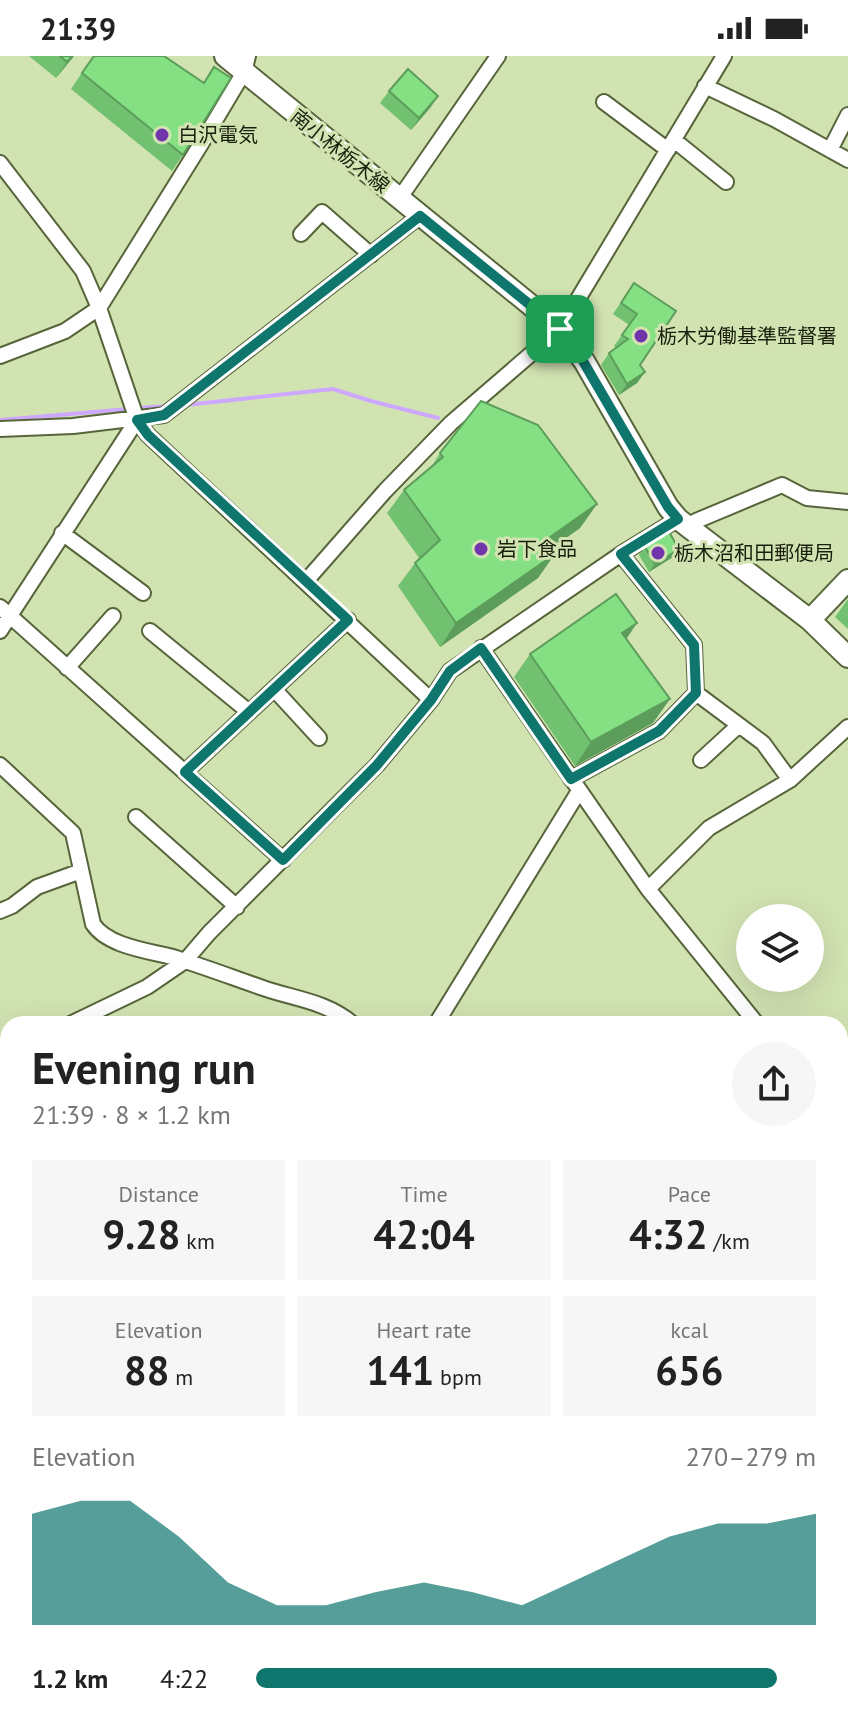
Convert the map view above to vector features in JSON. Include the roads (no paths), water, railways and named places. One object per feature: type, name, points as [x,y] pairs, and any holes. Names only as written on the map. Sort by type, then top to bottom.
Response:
[{"type":"main road","name":"南小林栃木線","points":[[225,56],[246,64],[399,199],[560,329],[584,361],[668,507],[684,524],[810,620],[848,657]]},
{"type":"main road","points":[[810,620],[848,580]]},
{"type":"street","points":[[399,199],[498,56]]},
{"type":"street","points":[[306,581],[385,491],[451,423],[560,329],[724,56]]},
{"type":"street","points":[[0,356],[65,331],[99,308],[246,64]]},
{"type":"street","points":[[705,86],[848,160]]},
{"type":"street","points":[[604,102],[726,182]]},
{"type":"street","points":[[830,150],[848,115]]},
{"type":"street","points":[[0,164],[83,271],[99,308],[137,420],[148,435],[431,700]]},
{"type":"street","points":[[301,234],[322,212],[371,255]]},
{"type":"street","points":[[0,429],[137,420],[164,415],[420,216]]},
{"type":"street","points":[[0,631],[5,612],[137,420]]},
{"type":"street","points":[[89,1016],[147,987],[185,961],[377,765],[431,700],[450,671],[481,648],[621,554],[684,524],[782,485],[807,498],[848,502]]},
{"type":"street","points":[[62,533],[143,593]]},
{"type":"street","points":[[441,1016],[575,785],[659,731],[696,693],[694,645],[621,554]]},
{"type":"street","points":[[5,612],[283,860]]},
{"type":"street","points":[[67,668],[113,616]]},
{"type":"street","points":[[185,772],[348,620]]},
{"type":"street","points":[[150,631],[249,712]]},
{"type":"street","points":[[481,648],[648,889],[751,1016]]},
{"type":"street","points":[[274,689],[319,738]]},
{"type":"street","points":[[696,693],[763,743],[790,780]]},
{"type":"street","points":[[701,760],[739,725]]},
{"type":"street","points":[[648,889],[709,828],[790,780],[848,727]]},
{"type":"street","points":[[0,765],[73,833],[93,924],[97,930],[110,939],[266,989],[317,1002],[344,1016]]},
{"type":"street","points":[[136,817],[237,907]]},
{"type":"street","points":[[0,911],[37,887],[81,871]]},
{"type":"waterway","points":[[186,405],[333,389],[438,418]]},
{"type":"waterway","points":[[138,408],[169,406]]},
{"type":"waterway","points":[[0,420],[129,409]]},
{"type":"place","name":"白沢電気","points":[[162,135]]},
{"type":"place","name":"栃木労働基準監督署","points":[[641,336]]},
{"type":"place","name":"岩下食品","points":[[481,549]]},
{"type":"place","name":"栃木沼和田郵便局","points":[[658,553]]}]
